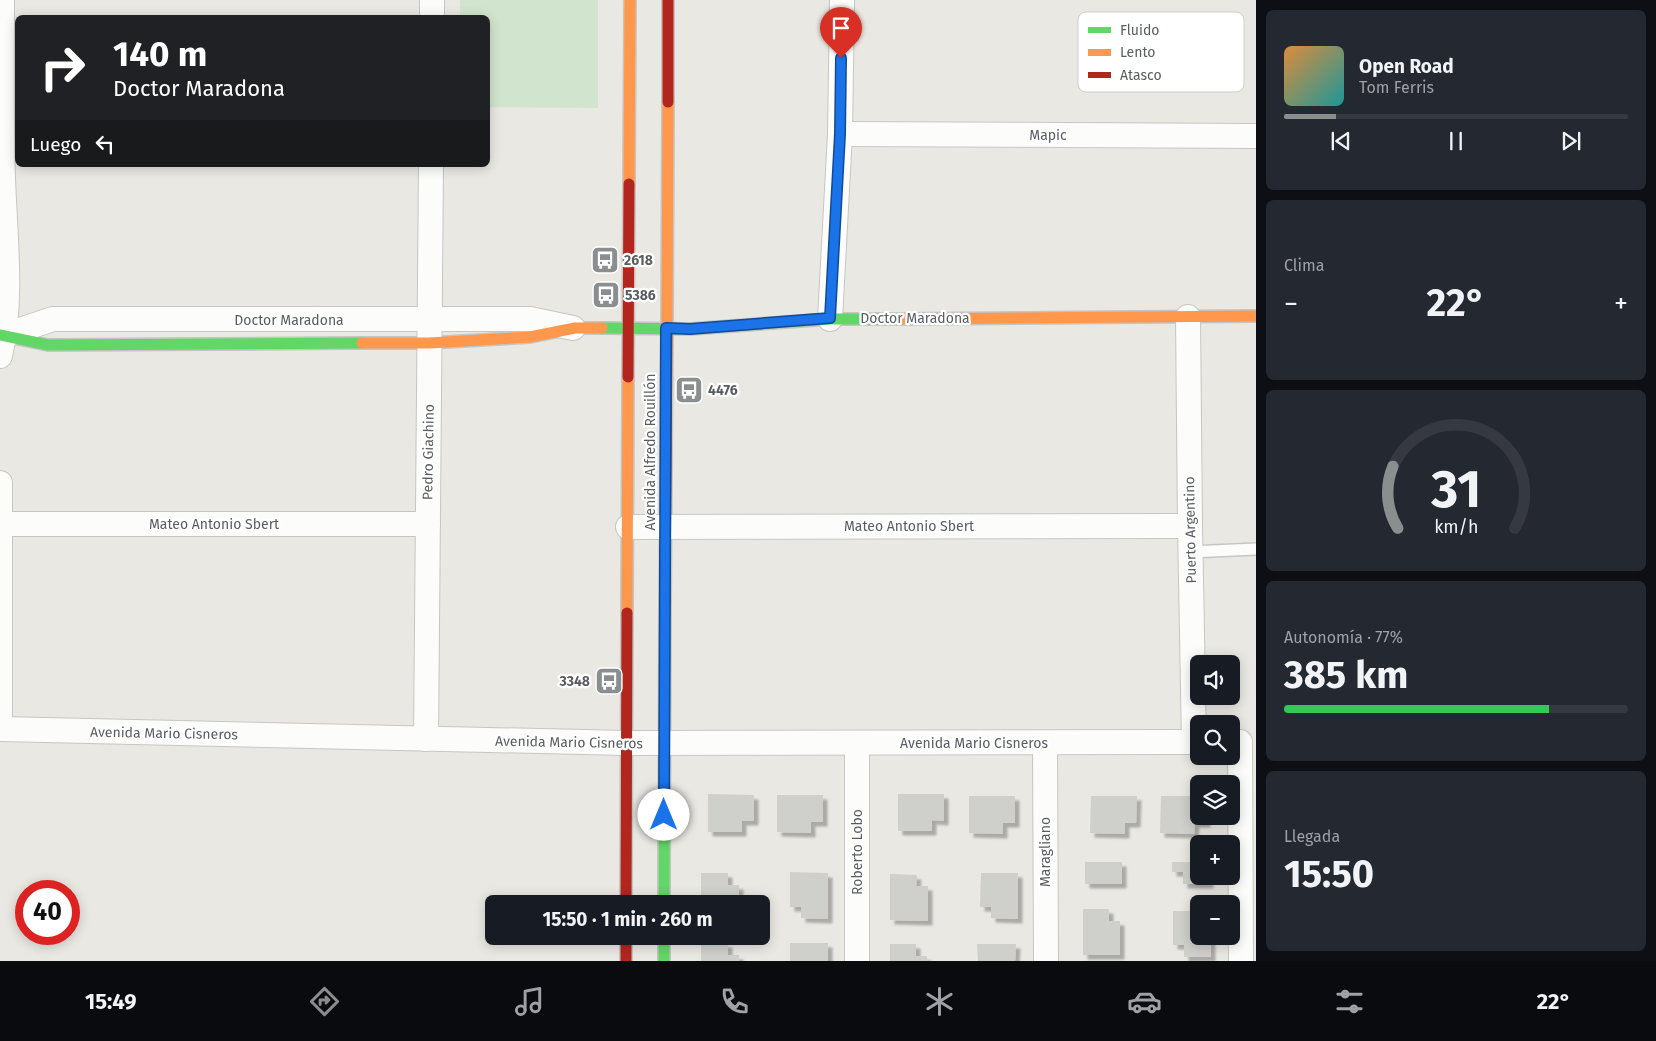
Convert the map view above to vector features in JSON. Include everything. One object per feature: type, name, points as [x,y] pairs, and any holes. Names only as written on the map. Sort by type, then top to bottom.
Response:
[{"type":"street","points":[[2,0],[10,140],[8,305],[2,342]]},
{"type":"street","points":[[432,0],[432,15]]},
{"type":"street","name":"Avenida Alfredo Rouillón","points":[[626,895],[630,0]]},
{"type":"street","name":"Avenida Alfredo Rouillón","points":[[664,895],[668,0]]},
{"type":"street","points":[[830,318],[840,134],[842,0]]},
{"type":"street","name":"Mapic","points":[[840,134],[1256,136]]},
{"type":"street","name":"Pedro Giachino","points":[[426,739],[431,167]]},
{"type":"street","name":"Doctor Maradona","points":[[2,342],[48,345],[429,344],[530,337],[575,328],[690,329],[830,318],[1256,316]]},
{"type":"street","name":"Puerto Argentino","points":[[1188,317],[1190,552],[1195,715]]},
{"type":"street","name":"Doctor Maradona","points":[[2,342],[53,319],[530,319],[575,328]]},
{"type":"street","points":[[0,483],[0,729]]},
{"type":"street","name":"Mateo Antonio Sbert","points":[[1,524],[428,524]]},
{"type":"street","name":"Mateo Antonio Sbert","points":[[628,527],[1190,526]]},
{"type":"street","name":"Avenida Mario Cisneros","points":[[0,729],[627,743],[1190,742]]},
{"type":"street","name":"Maragliano","points":[[1045,742],[1046,961]]},
{"type":"street","points":[[1241,961],[1242,742]]},
{"type":"street","name":"Roberto Lobo","points":[[857,743],[857,961]]},
{"type":"street","points":[[626,945],[626,961]]},
{"type":"street","points":[[664,945],[664,961]]},
{"type":"lane","points":[[1190,552],[1256,549]]},
{"type":"green space","points":[[460,0],[598,0],[598,108],[490,107],[490,15],[460,15]]},
{"type":"building","points":[[708,794],[754,795],[754,821],[742,821],[742,832],[708,832]]},
{"type":"building","points":[[898,794],[944,794],[944,821],[932,820],[932,831],[898,831]]},
{"type":"building","points":[[777,795],[823,795],[823,822],[811,822],[811,833],[777,832]]},
{"type":"building","points":[[969,796],[1015,796],[1015,823],[1003,823],[1003,834],[969,833]]},
{"type":"building","points":[[1091,796],[1137,796],[1136,823],[1125,823],[1125,834],[1090,833]]},
{"type":"building","points":[[1161,796],[1190,796],[1190,825],[1195,825],[1194,834],[1160,833]]},
{"type":"building","points":[[1085,862],[1122,862],[1122,884],[1085,884]]},
{"type":"building","points":[[1172,862],[1190,862],[1190,884],[1183,884],[1183,872],[1172,872]]},
{"type":"building","points":[[790,872],[828,873],[828,919],[801,918],[801,907],[790,907]]},
{"type":"building","points":[[701,873],[728,873],[728,885],[739,885],[739,895],[701,895]]},
{"type":"building","points":[[981,873],[1018,873],[1018,919],[991,918],[991,907],[980,907]]},
{"type":"building","points":[[890,874],[917,875],[916,886],[928,886],[928,921],[890,920]]},
{"type":"building","points":[[1083,909],[1109,909],[1109,921],[1120,921],[1120,955],[1083,955]]},
{"type":"building","points":[[1173,911],[1190,911],[1190,945],[1211,945],[1211,957],[1184,957],[1184,945],[1173,945]]},
{"type":"building","points":[[790,943],[828,943],[828,961],[790,961]]},
{"type":"building","points":[[890,944],[916,944],[916,956],[927,956],[927,961],[890,961]]},
{"type":"building","points":[[977,944],[1016,944],[1015,961],[978,961]]},
{"type":"building","points":[[701,945],[728,945],[728,955],[739,955],[739,961],[701,961]]},
{"type":"traffic: fast","points":[[602,328],[690,329],[830,319],[900,319]]},
{"type":"traffic: fast","points":[[0,335],[48,345],[362,343]]},
{"type":"traffic: fast","points":[[664,895],[665,604]]},
{"type":"traffic: fast","points":[[664,945],[664,961]]},
{"type":"traffic: slow","points":[[629,184],[630,0]]},
{"type":"traffic: slow","points":[[667,330],[668,102]]},
{"type":"traffic: slow","points":[[900,319],[1256,316]]},
{"type":"traffic: slow","points":[[362,343],[429,343],[530,337],[575,328],[602,328]]},
{"type":"traffic: slow","points":[[627,613],[628,377]]},
{"type":"traffic: jam","points":[[668,0],[668,102]]},
{"type":"traffic: jam","points":[[628,377],[629,184]]},
{"type":"traffic: jam","points":[[665,604],[667,330]]},
{"type":"traffic: jam","points":[[626,895],[627,613]]},
{"type":"traffic: jam","points":[[626,945],[626,961]]},
{"type":"place","name":"2618","points":[[605,260]]},
{"type":"place","name":"5386","points":[[606,295]]},
{"type":"place","name":"4476","points":[[689,390]]},
{"type":"place","name":"3348","points":[[609,681]]},
{"type":"route","points":[[664,815],[666,328],[690,329],[830,318],[840,134],[841,58]]}]
